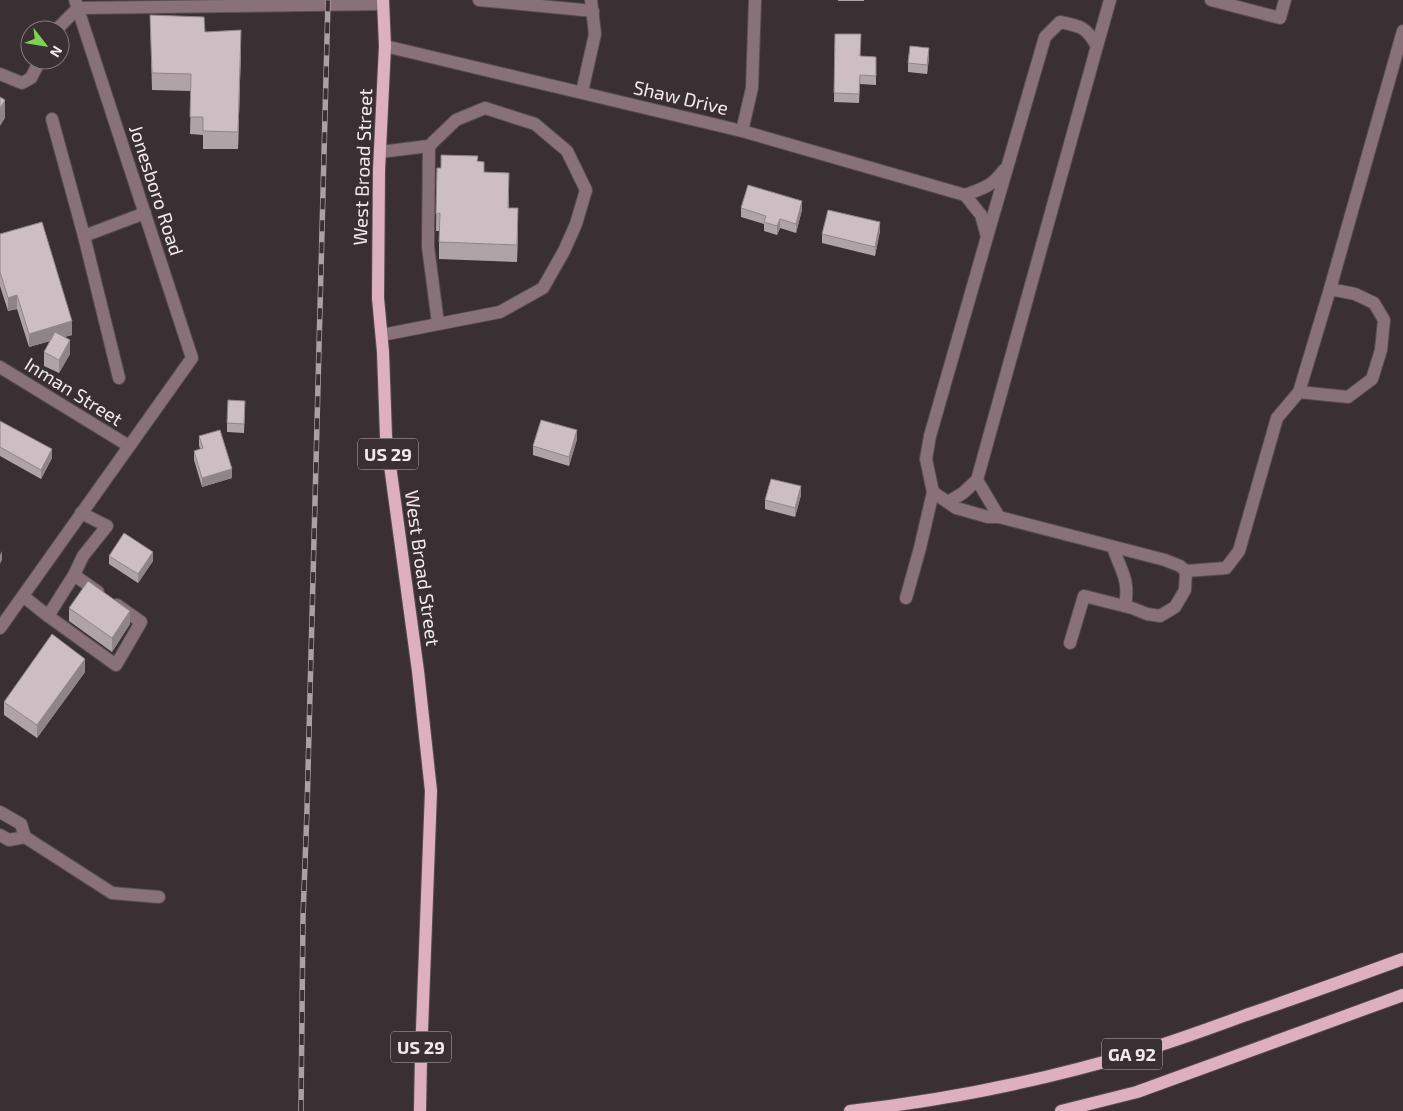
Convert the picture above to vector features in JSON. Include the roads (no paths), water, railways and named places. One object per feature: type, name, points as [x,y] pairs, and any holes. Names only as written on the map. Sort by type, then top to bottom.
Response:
[{"type":"main road","name":"West Broad Street","points":[[383,2],[385,46],[380,152],[378,298],[383,352],[386,436],[418,671],[431,791],[420,1111]]},
{"type":"main road","name":"GA 92","points":[[850,1111],[943,1098],[1076,1070],[1205,1030],[1403,959]]},
{"type":"main road","name":"GA 92","points":[[1060,1111],[1137,1092],[1403,995]]},
{"type":"street","points":[[479,0],[592,6],[595,34],[582,92]]},
{"type":"street","points":[[742,130],[752,88],[755,0]]},
{"type":"street","points":[[948,502],[963,493],[977,480],[1110,0]]},
{"type":"street","points":[[1211,0],[1280,18],[1285,0]]},
{"type":"street","points":[[64,20],[77,4],[383,2]]},
{"type":"street","name":"Jonesboro Road","points":[[0,628],[192,358],[77,4]]},
{"type":"street","points":[[906,598],[933,492],[926,458],[929,443],[1045,38],[1060,22],[1080,26],[1090,34],[1097,46]]},
{"type":"street","points":[[933,492],[956,508],[1166,560],[1186,571],[1226,568],[1239,551],[1277,418],[1299,392],[1330,290],[1403,31]]},
{"type":"street","name":"Shaw Drive","points":[[385,46],[742,130],[965,195]]},
{"type":"street","points":[[0,74],[22,83],[31,78],[35,70]]},
{"type":"street","points":[[380,152],[429,146],[456,120],[485,108],[535,124],[567,151],[586,190],[576,224],[564,251],[543,288],[500,312],[382,335]]},
{"type":"street","points":[[52,119],[84,236],[119,378]]},
{"type":"street","points":[[429,146],[428,247],[438,323]]},
{"type":"street","points":[[987,237],[981,214],[965,195],[984,188],[995,181],[1008,164]]},
{"type":"street","points":[[84,236],[145,213]]},
{"type":"street","points":[[1299,392],[1348,397],[1372,379],[1381,350],[1384,320],[1374,303],[1355,294],[1330,290]]},
{"type":"street","name":"Inman Street","points":[[0,368],[129,446]]},
{"type":"street","points":[[977,480],[999,518]]},
{"type":"street","points":[[48,616],[74,575],[83,556],[107,526],[81,513]]},
{"type":"street","points":[[1113,547],[1125,575],[1127,592],[1124,606]]},
{"type":"street","points":[[1070,643],[1084,596],[1160,616],[1175,607],[1185,590],[1186,571]]},
{"type":"street","points":[[23,596],[116,665],[141,622],[74,575]]},
{"type":"street","points":[[0,812],[21,824],[25,837],[112,893],[159,897]]},
{"type":"street","points":[[0,835],[9,840],[25,837]]},
{"type":"railway","points":[[301,1111],[303,917],[328,0]]}]
